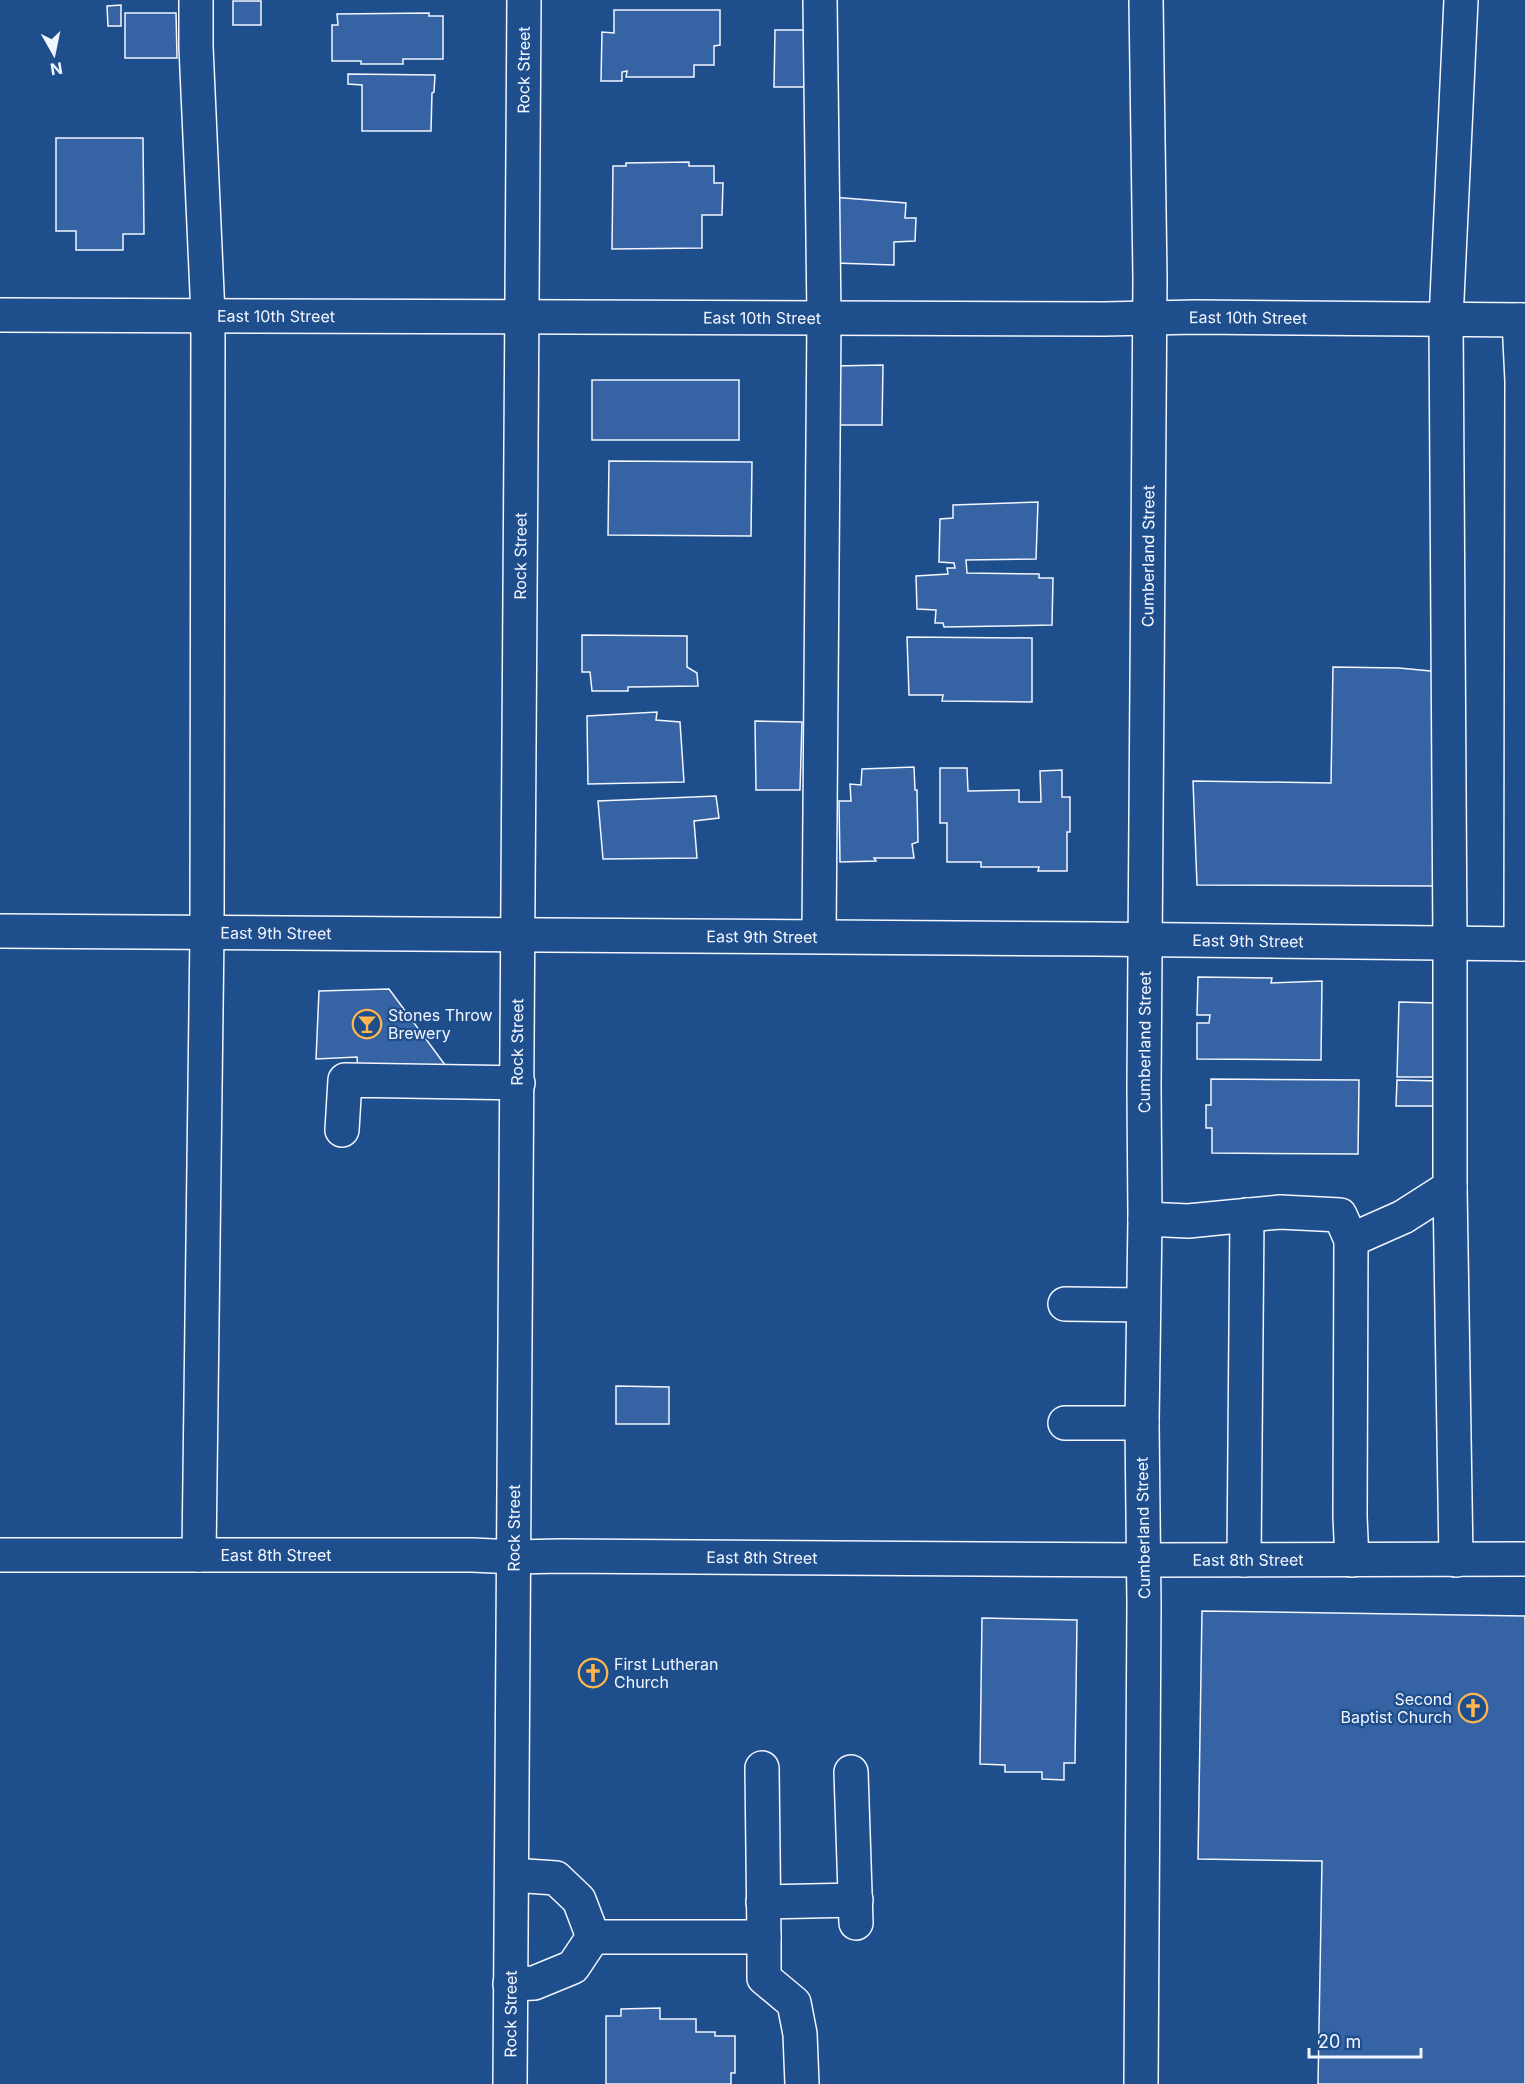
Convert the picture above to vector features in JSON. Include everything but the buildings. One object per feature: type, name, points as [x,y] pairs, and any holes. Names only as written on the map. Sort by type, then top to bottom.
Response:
[{"type":"street","points":[[196,0],[196,48],[208,315],[207,932],[199,1555]]},
{"type":"street","name":"Rock Street","points":[[510,2084],[524,0]]},
{"type":"street","points":[[819,936],[824,318],[820,0]]},
{"type":"street","name":"Cumberland Street","points":[[1141,2084],[1142,1423],[1150,319],[1146,0]]},
{"type":"street","points":[[1456,1560],[1450,1187],[1446,320],[1461,0]]},
{"type":"street","name":"East 10th Street","points":[[0,315],[523,318],[1150,319],[1196,317],[1522,320]]},
{"type":"street","points":[[1522,320],[1523,944]]},
{"type":"street","name":"East 9th Street","points":[[0,931],[819,936],[1523,944]]},
{"type":"street","points":[[342,1130],[345,1080],[518,1083]]},
{"type":"street","points":[[1351,1240],[1403,1216],[1450,1187]]},
{"type":"street","points":[[1145,1219],[1188,1221],[1280,1212],[1340,1215],[1351,1240],[1350,1517],[1352,1560]]},
{"type":"street","points":[[1244,1560],[1247,1215]]},
{"type":"street","points":[[1065,1304],[1143,1305]]},
{"type":"street","points":[[1065,1423],[1142,1423]]},
{"type":"street","name":"East 8th Street","points":[[0,1556],[461,1555],[1143,1560],[1525,1559]]},
{"type":"street","points":[[762,1768],[764,1978],[794,2003],[800,2034],[802,2084]]},
{"type":"street","points":[[763,1902],[856,1912],[851,1772]]},
{"type":"street","points":[[512,1875],[556,1878],[579,1900],[593,1937]]},
{"type":"street","points":[[593,1937],[764,1937]]},
{"type":"street","points":[[510,1984],[534,1983],[573,1967],[593,1937]]},
{"type":"place","name":"Stones Throw Brewery","points":[[367,1024]]},
{"type":"place","name":"First Lutheran Church","points":[[593,1673]]},
{"type":"place","name":"Second Baptist Church","points":[[1473,1708]]}]
